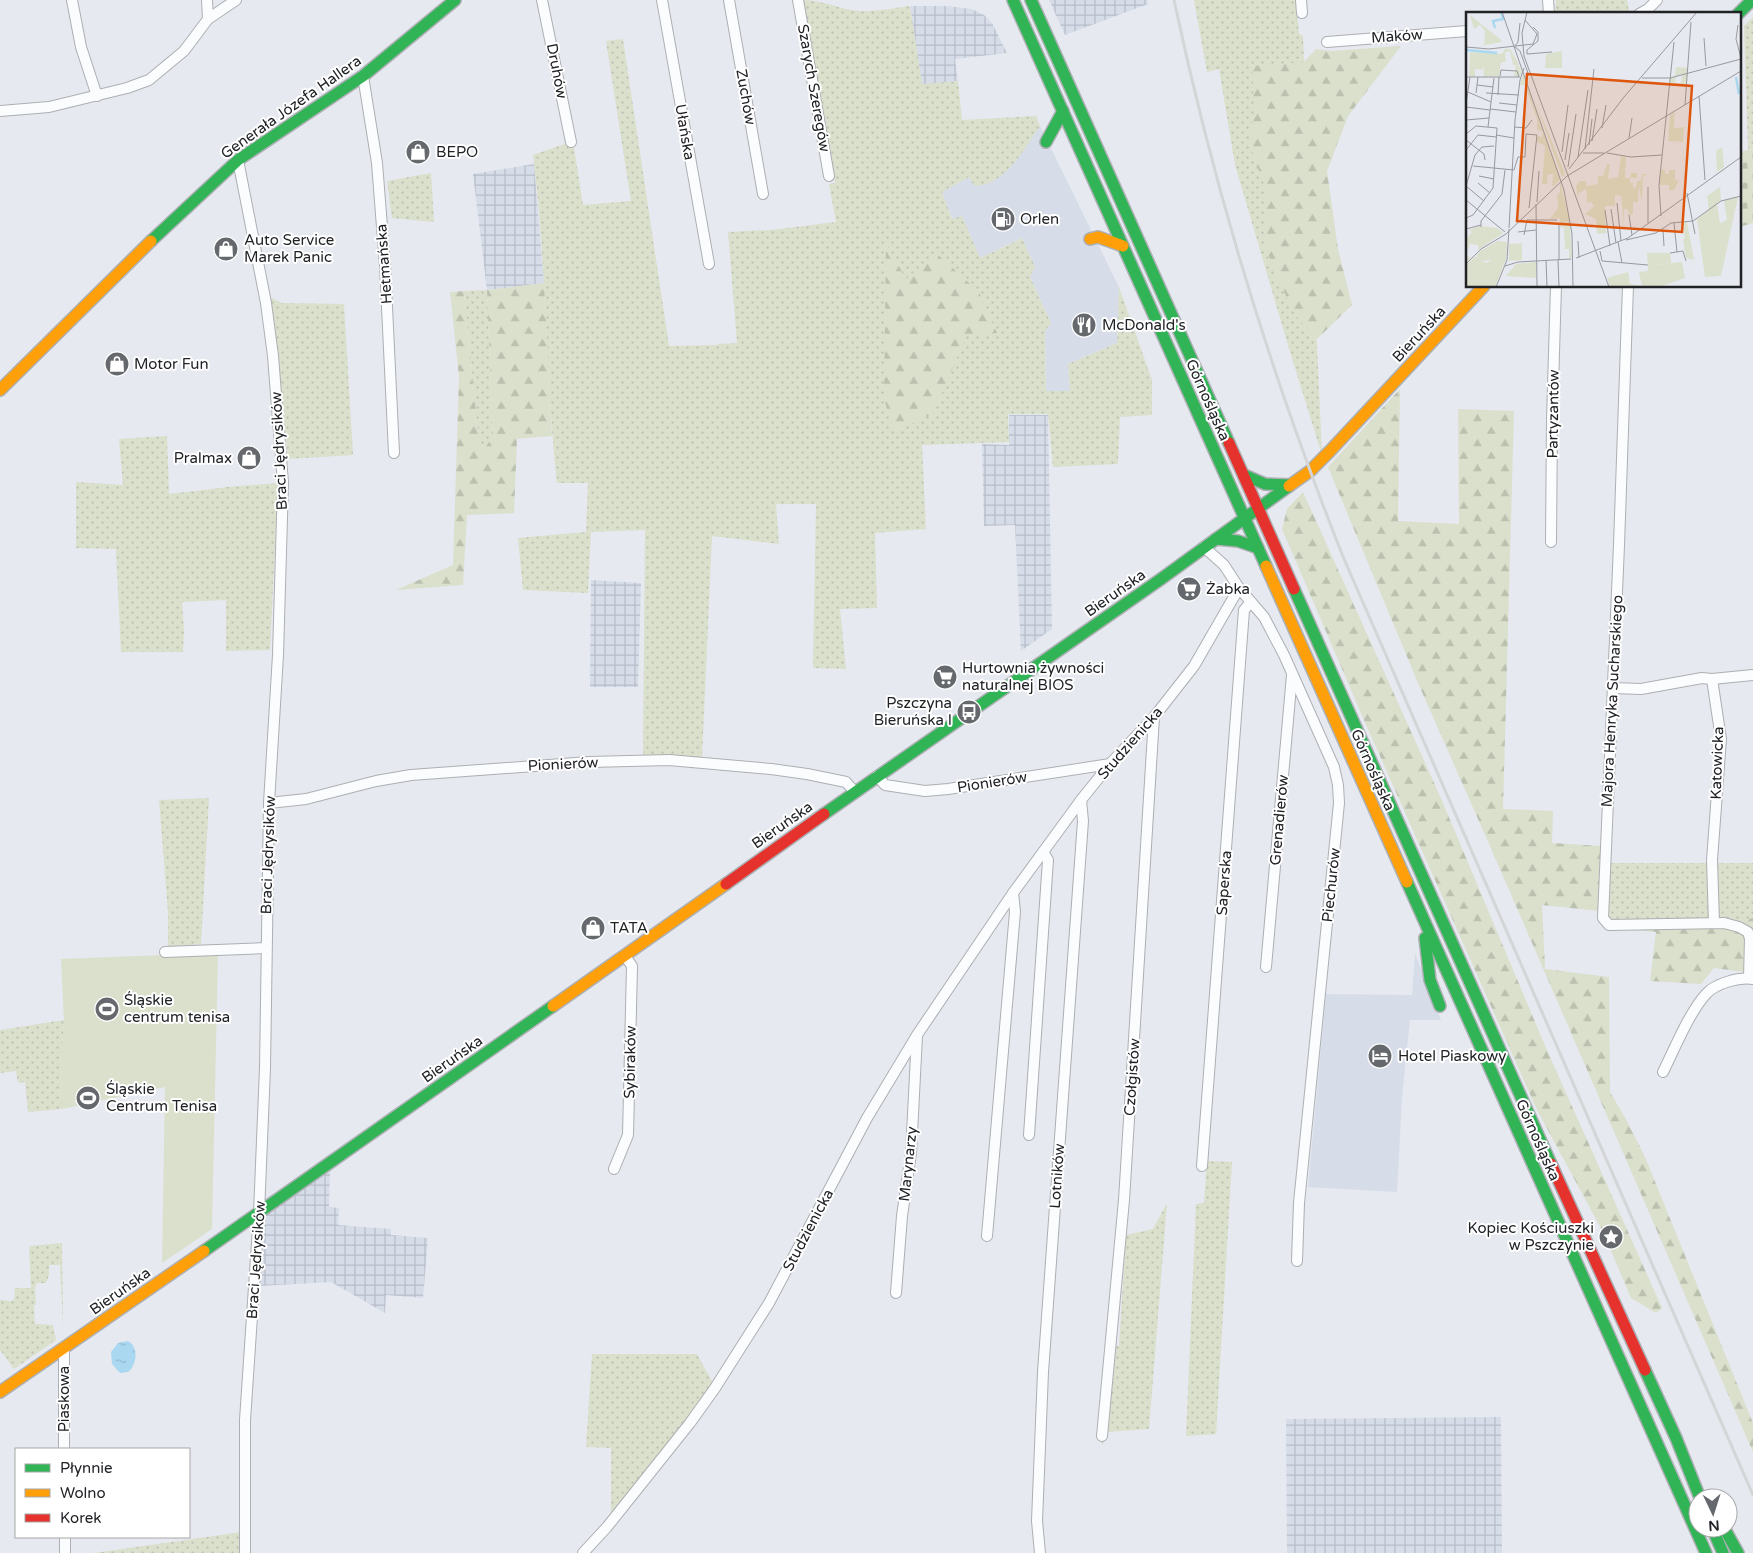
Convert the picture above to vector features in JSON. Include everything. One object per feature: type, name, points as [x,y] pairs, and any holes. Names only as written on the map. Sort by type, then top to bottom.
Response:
[{"type":"main road","name":"Generała Józefa Hallera","points":[[0,390],[146,246],[238,160],[363,76],[455,0]]},
{"type":"main road","name":"Górnośląska","points":[[1013,0],[1706,1553]]},
{"type":"main road","name":"Górnośląska","points":[[1031,0],[1562,1190],[1676,1438],[1696,1488]]},
{"type":"main road","points":[[1740,12],[1752,0]]},
{"type":"main road","points":[[1046,142],[1063,111]]},
{"type":"main road","points":[[1090,239],[1098,237],[1123,246]]},
{"type":"main road","name":"Bieruńska","points":[[0,1392],[259,1214],[877,776],[1161,579],[1310,471],[1482,288]]},
{"type":"main road","points":[[1244,475],[1266,484],[1290,485]]},
{"type":"main road","points":[[1216,539],[1238,541],[1258,548]]},
{"type":"main road","points":[[1419,910],[1423,934],[1427,944],[1432,987],[1440,1006]]},
{"type":"main road","points":[[1676,1438],[1703,1488]]},
{"type":"main road","points":[[1717,1538],[1724,1553]]},
{"type":"main road","points":[[1730,1538],[1738,1553]]},
{"type":"street","points":[[72,0],[81,47],[97,96]]},
{"type":"street","points":[[207,0],[208,19]]},
{"type":"street","points":[[1,111],[49,107],[127,88],[149,80],[184,51],[208,19],[236,0]]},
{"type":"street","name":"Druhów","points":[[542,0],[571,142]]},
{"type":"street","name":"Ułańska","points":[[662,0],[709,264]]},
{"type":"street","name":"Zuchów","points":[[729,0],[763,194]]},
{"type":"street","name":"Szarych Szeregów","points":[[798,0],[829,176]]},
{"type":"street","points":[[1301,0],[1302,13]]},
{"type":"street","points":[[1642,12],[1648,9],[1656,0]]},
{"type":"street","name":"Maków","points":[[1327,42],[1466,31]]},
{"type":"street","name":"Hetmańska","points":[[363,76],[377,163],[385,265],[394,453]]},
{"type":"street","name":"Braci Jędrysików","points":[[238,160],[266,303],[273,356],[283,483],[278,655],[269,803],[265,1068],[259,1214],[245,1420],[246,1553]]},
{"type":"street","name":"Partyzantów","points":[[1552,542],[1552,420],[1556,288]]},
{"type":"street","name":"Majora Henryka Sucharskiego","points":[[1628,288],[1603,918],[1605,923],[1609,925],[1724,923],[1740,927],[1748,932],[1750,939],[1751,979]]},
{"type":"street","name":"Piechurów","points":[[1204,547],[1224,565],[1239,588],[1264,617],[1334,766],[1338,785],[1339,803],[1299,1203],[1296,1261]]},
{"type":"street","name":"Studzienicka","points":[[583,1553],[690,1423],[744,1344],[770,1303],[867,1118],[917,1035],[1013,893],[1081,800],[1110,764],[1154,717],[1194,666],[1239,588]]},
{"type":"street","name":"Saperska","points":[[1202,1166],[1244,610],[1251,602]]},
{"type":"street","name":"Grenadierów","points":[[1266,967],[1292,674]]},
{"type":"street","points":[[1613,688],[1641,689],[1702,678],[1753,675]]},
{"type":"street","name":"Katowicka","points":[[1712,678],[1721,738],[1712,860],[1714,923]]},
{"type":"street","name":"Czołgistów","points":[[1102,1436],[1124,1200],[1154,717]]},
{"type":"street","name":"Pionierów","points":[[269,803],[306,799],[376,781],[412,775],[579,762],[700,762],[807,774],[846,782],[855,792]]},
{"type":"street","name":"Pionierów","points":[[877,776],[885,785],[925,791],[1110,764]]},
{"type":"street","name":"Lotników","points":[[1040,1553],[1037,1521],[1043,1372],[1083,821],[1081,800]]},
{"type":"street","points":[[1029,1135],[1048,860],[1043,852]]},
{"type":"street","points":[[988,1236],[1015,912],[1013,893]]},
{"type":"street","points":[[166,952],[266,948]]},
{"type":"street","name":"Sybiraków","points":[[614,1168],[628,1135],[632,966],[625,956]]},
{"type":"street","points":[[1663,1072],[1678,1040],[1707,992],[1723,984],[1751,979]]},
{"type":"street","name":"Marynarzy","points":[[896,1292],[902,1216],[911,1153],[917,1035]]},
{"type":"street","name":"Piaskowa","points":[[64,1348],[64,1448]]},
{"type":"street","points":[[65,1538],[65,1553]]},
{"type":"shaded area","points":[[1049,0],[1147,0],[1148,4],[1065,35]]},
{"type":"shaded area","points":[[910,6],[946,6],[972,9],[984,15],[992,23],[1007,53],[955,59],[958,81],[922,85]]},
{"type":"shaded area","points":[[1040,126],[1119,287],[1117,343],[1068,364],[1070,391],[1046,391],[1045,331],[1051,323],[1030,277],[1021,238],[980,258],[962,217],[952,219],[942,192],[969,177],[1015,162]]},
{"type":"shaded area","points":[[534,164],[544,283],[487,290],[473,174]]},
{"type":"shaded area","points":[[1009,415],[1048,415],[1052,629],[1021,651],[1015,525],[984,526],[982,444],[1009,445]]},
{"type":"shaded area","points":[[591,580],[641,583],[638,687],[590,687]]},
{"type":"shaded area","points":[[1415,953],[1441,1020],[1410,1020],[1402,1098],[1397,1192],[1308,1187],[1326,994],[1412,995]]},
{"type":"shaded area","points":[[330,1169],[329,1207],[339,1208],[338,1225],[391,1229],[391,1235],[428,1238],[423,1298],[386,1295],[385,1313],[331,1282],[259,1286],[263,1216]]},
{"type":"shaded area","points":[[1501,1417],[1502,1553],[1287,1553],[1286,1419]]},
{"type":"green space","points":[[803,0],[817,1],[858,11],[910,6],[922,84],[958,81],[962,120],[1036,116],[1040,126],[1021,155],[1005,173],[985,184],[974,186],[969,177],[942,192],[952,219],[962,216],[980,258],[1022,238],[1035,267],[1030,277],[1051,323],[1045,331],[1046,391],[1070,391],[1068,364],[1117,343],[1119,287],[1152,380],[1152,415],[1120,417],[1118,464],[1053,467],[1048,414],[1008,414],[1009,442],[922,445],[926,529],[875,533],[877,608],[840,609],[846,669],[813,668],[816,504],[776,504],[779,544],[712,536],[702,758],[643,755],[645,530],[591,532],[588,593],[523,590],[518,538],[586,532],[588,483],[557,483],[550,401],[538,196],[533,155],[573,141],[583,205],[631,201],[606,41],[623,39],[669,346],[737,343],[728,232],[771,230],[836,222],[829,184],[835,183]]},
{"type":"green space","points":[[1194,0],[1296,0],[1299,34],[1303,36],[1322,455],[1235,165],[1219,69],[1207,72]]},
{"type":"green space","points":[[1556,0],[1627,0],[1629,12],[1555,12]]},
{"type":"green space","points":[[1753,17],[1753,149],[1748,150],[1744,26]]},
{"type":"green space","points":[[1401,46],[1348,116],[1327,171],[1338,249],[1352,305],[1317,339],[1298,318],[1276,277],[1265,244],[1265,187],[1249,143],[1254,111],[1252,66],[1304,62],[1316,49],[1331,51]]},
{"type":"green space","points":[[1753,149],[1753,223],[1740,227],[1740,152]]},
{"type":"green space","points":[[431,173],[434,222],[392,218],[387,181]]},
{"type":"green space","points":[[886,243],[906,279],[936,253],[979,292],[997,333],[967,334],[933,414],[894,431],[884,399]]},
{"type":"green space","points":[[544,283],[552,436],[517,439],[514,513],[467,515],[463,585],[396,590],[453,565],[459,377],[450,292],[464,291],[480,454],[493,437],[487,290]]},
{"type":"green space","points":[[487,290],[493,437],[480,455],[464,291]]},
{"type":"green space","points":[[270,297],[282,303],[344,304],[353,455],[288,459]]},
{"type":"green space","points":[[1400,389],[1398,521],[1459,524],[1458,409],[1514,411],[1503,809],[1553,811],[1552,843],[1601,846],[1599,911],[1542,905],[1545,969],[1609,977],[1610,1092],[1645,1157],[1753,1423],[1753,1452],[1418,683],[1328,467]]},
{"type":"green space","points":[[167,436],[169,494],[278,483],[270,650],[226,651],[226,600],[182,602],[183,652],[121,652],[116,549],[76,548],[76,482],[123,485],[119,439]]},
{"type":"green space","points":[[1303,492],[1440,796],[1546,1048],[1662,1308],[1656,1313],[1631,1298],[1604,1234],[1537,1110],[1364,720],[1282,529],[1287,509]]},
{"type":"green space","points":[[209,798],[201,944],[168,947],[168,912],[159,800]]},
{"type":"green space","points":[[1610,863],[1753,863],[1753,918],[1740,921],[1705,919],[1611,921],[1607,918]]},
{"type":"green space","points":[[1753,918],[1753,973],[1714,968],[1701,984],[1650,981],[1656,932],[1633,930],[1708,928]]},
{"type":"green space","name":"Śląskie Centrum Tenisa","points":[[218,953],[212,1229],[162,1263],[165,1087],[62,1109],[61,1065],[64,1020],[61,959]]},
{"type":"green space","points":[[64,1020],[61,1065],[62,1109],[28,1112],[25,1082],[18,1083],[16,1071],[0,1073],[0,1030]]},
{"type":"green space","points":[[1207,1161],[1232,1162],[1216,1434],[1186,1436],[1196,1204],[1204,1203]]},
{"type":"green space","points":[[1167,1203],[1149,1429],[1106,1432],[1102,1447],[1109,1346],[1119,1346],[1126,1235],[1153,1229]]},
{"type":"green space","points":[[62,1243],[63,1327],[60,1265],[49,1265],[49,1275],[46,1283],[37,1283],[35,1288],[35,1324],[53,1325],[56,1340],[14,1369],[0,1350],[0,1300],[14,1300],[15,1288],[31,1288],[29,1246]]},
{"type":"green space","points":[[592,1354],[697,1354],[714,1385],[611,1517],[611,1448],[586,1447]]},
{"type":"green space","points":[[242,1532],[242,1553],[94,1553]]},
{"type":"water","points":[[128,1341],[134,1347],[135,1361],[128,1372],[120,1373],[112,1364],[111,1352],[118,1343]]},
{"type":"railway","points":[[1174,0],[1208,143],[1247,283],[1292,422],[1317,490],[1344,559],[1753,1495]]},
{"type":"traffic: fast","points":[[151,241],[238,160],[363,76],[455,0]]},
{"type":"traffic: fast","points":[[1013,0],[1266,566]]},
{"type":"traffic: fast","points":[[1031,0],[1229,443]]},
{"type":"traffic: fast","points":[[1740,12],[1752,0]]},
{"type":"traffic: fast","points":[[1046,142],[1063,111]]},
{"type":"traffic: fast","points":[[1244,475],[1265,484],[1290,485]]},
{"type":"traffic: fast","points":[[824,814],[1161,579],[1289,486]]},
{"type":"traffic: fast","points":[[1216,539],[1238,541],[1258,548]]},
{"type":"traffic: fast","points":[[1294,589],[1551,1164]]},
{"type":"traffic: fast","points":[[1407,882],[1706,1553]]},
{"type":"traffic: fast","points":[[1425,938],[1430,980],[1440,1006]]},
{"type":"traffic: fast","points":[[204,1251],[553,1006]]},
{"type":"traffic: fast","points":[[1645,1370],[1696,1488]]},
{"type":"traffic: fast","points":[[1716,1538],[1723,1553]]},
{"type":"traffic: fast","points":[[1730,1538],[1738,1553]]},
{"type":"traffic: slow","points":[[1090,239],[1098,237],[1123,246]]},
{"type":"traffic: slow","points":[[0,390],[151,241]]},
{"type":"traffic: slow","points":[[1289,486],[1310,471],[1330,451],[1482,288]]},
{"type":"traffic: slow","points":[[1266,566],[1407,882]]},
{"type":"traffic: slow","points":[[553,1006],[726,884]]},
{"type":"traffic: slow","points":[[0,1392],[204,1251]]},
{"type":"traffic: jam","points":[[1229,443],[1294,589]]},
{"type":"traffic: jam","points":[[726,884],[824,814]]},
{"type":"traffic: jam","points":[[1551,1164],[1645,1370]]},
{"type":"place","name":"BEPO","points":[[418,152]]},
{"type":"place","name":"Orlen","points":[[1003,219]]},
{"type":"place","name":"Auto Service Marek Panic","points":[[226,249]]},
{"type":"place","name":"McDonald's","points":[[1084,325]]},
{"type":"place","name":"Motor Fun","points":[[117,364]]},
{"type":"place","name":"Pralmax","points":[[249,458]]},
{"type":"place","name":"Żabka","points":[[1189,589]]},
{"type":"place","name":"Hurtownia żywności naturalnej BIOS","points":[[945,677]]},
{"type":"place","name":"Pszczyna Bieruńska I","points":[[969,712]]},
{"type":"place","name":"TATA","points":[[593,928]]},
{"type":"place","name":"Śląskie centrum tenisa","points":[[107,1009]]},
{"type":"place","name":"Hotel Piaskowy","points":[[1380,1056]]},
{"type":"place","name":"Śląskie Centrum Tenisa","points":[[88,1098]]},
{"type":"place","name":"Kopiec Kościuszki w Pszczynie","points":[[1611,1237]]}]
